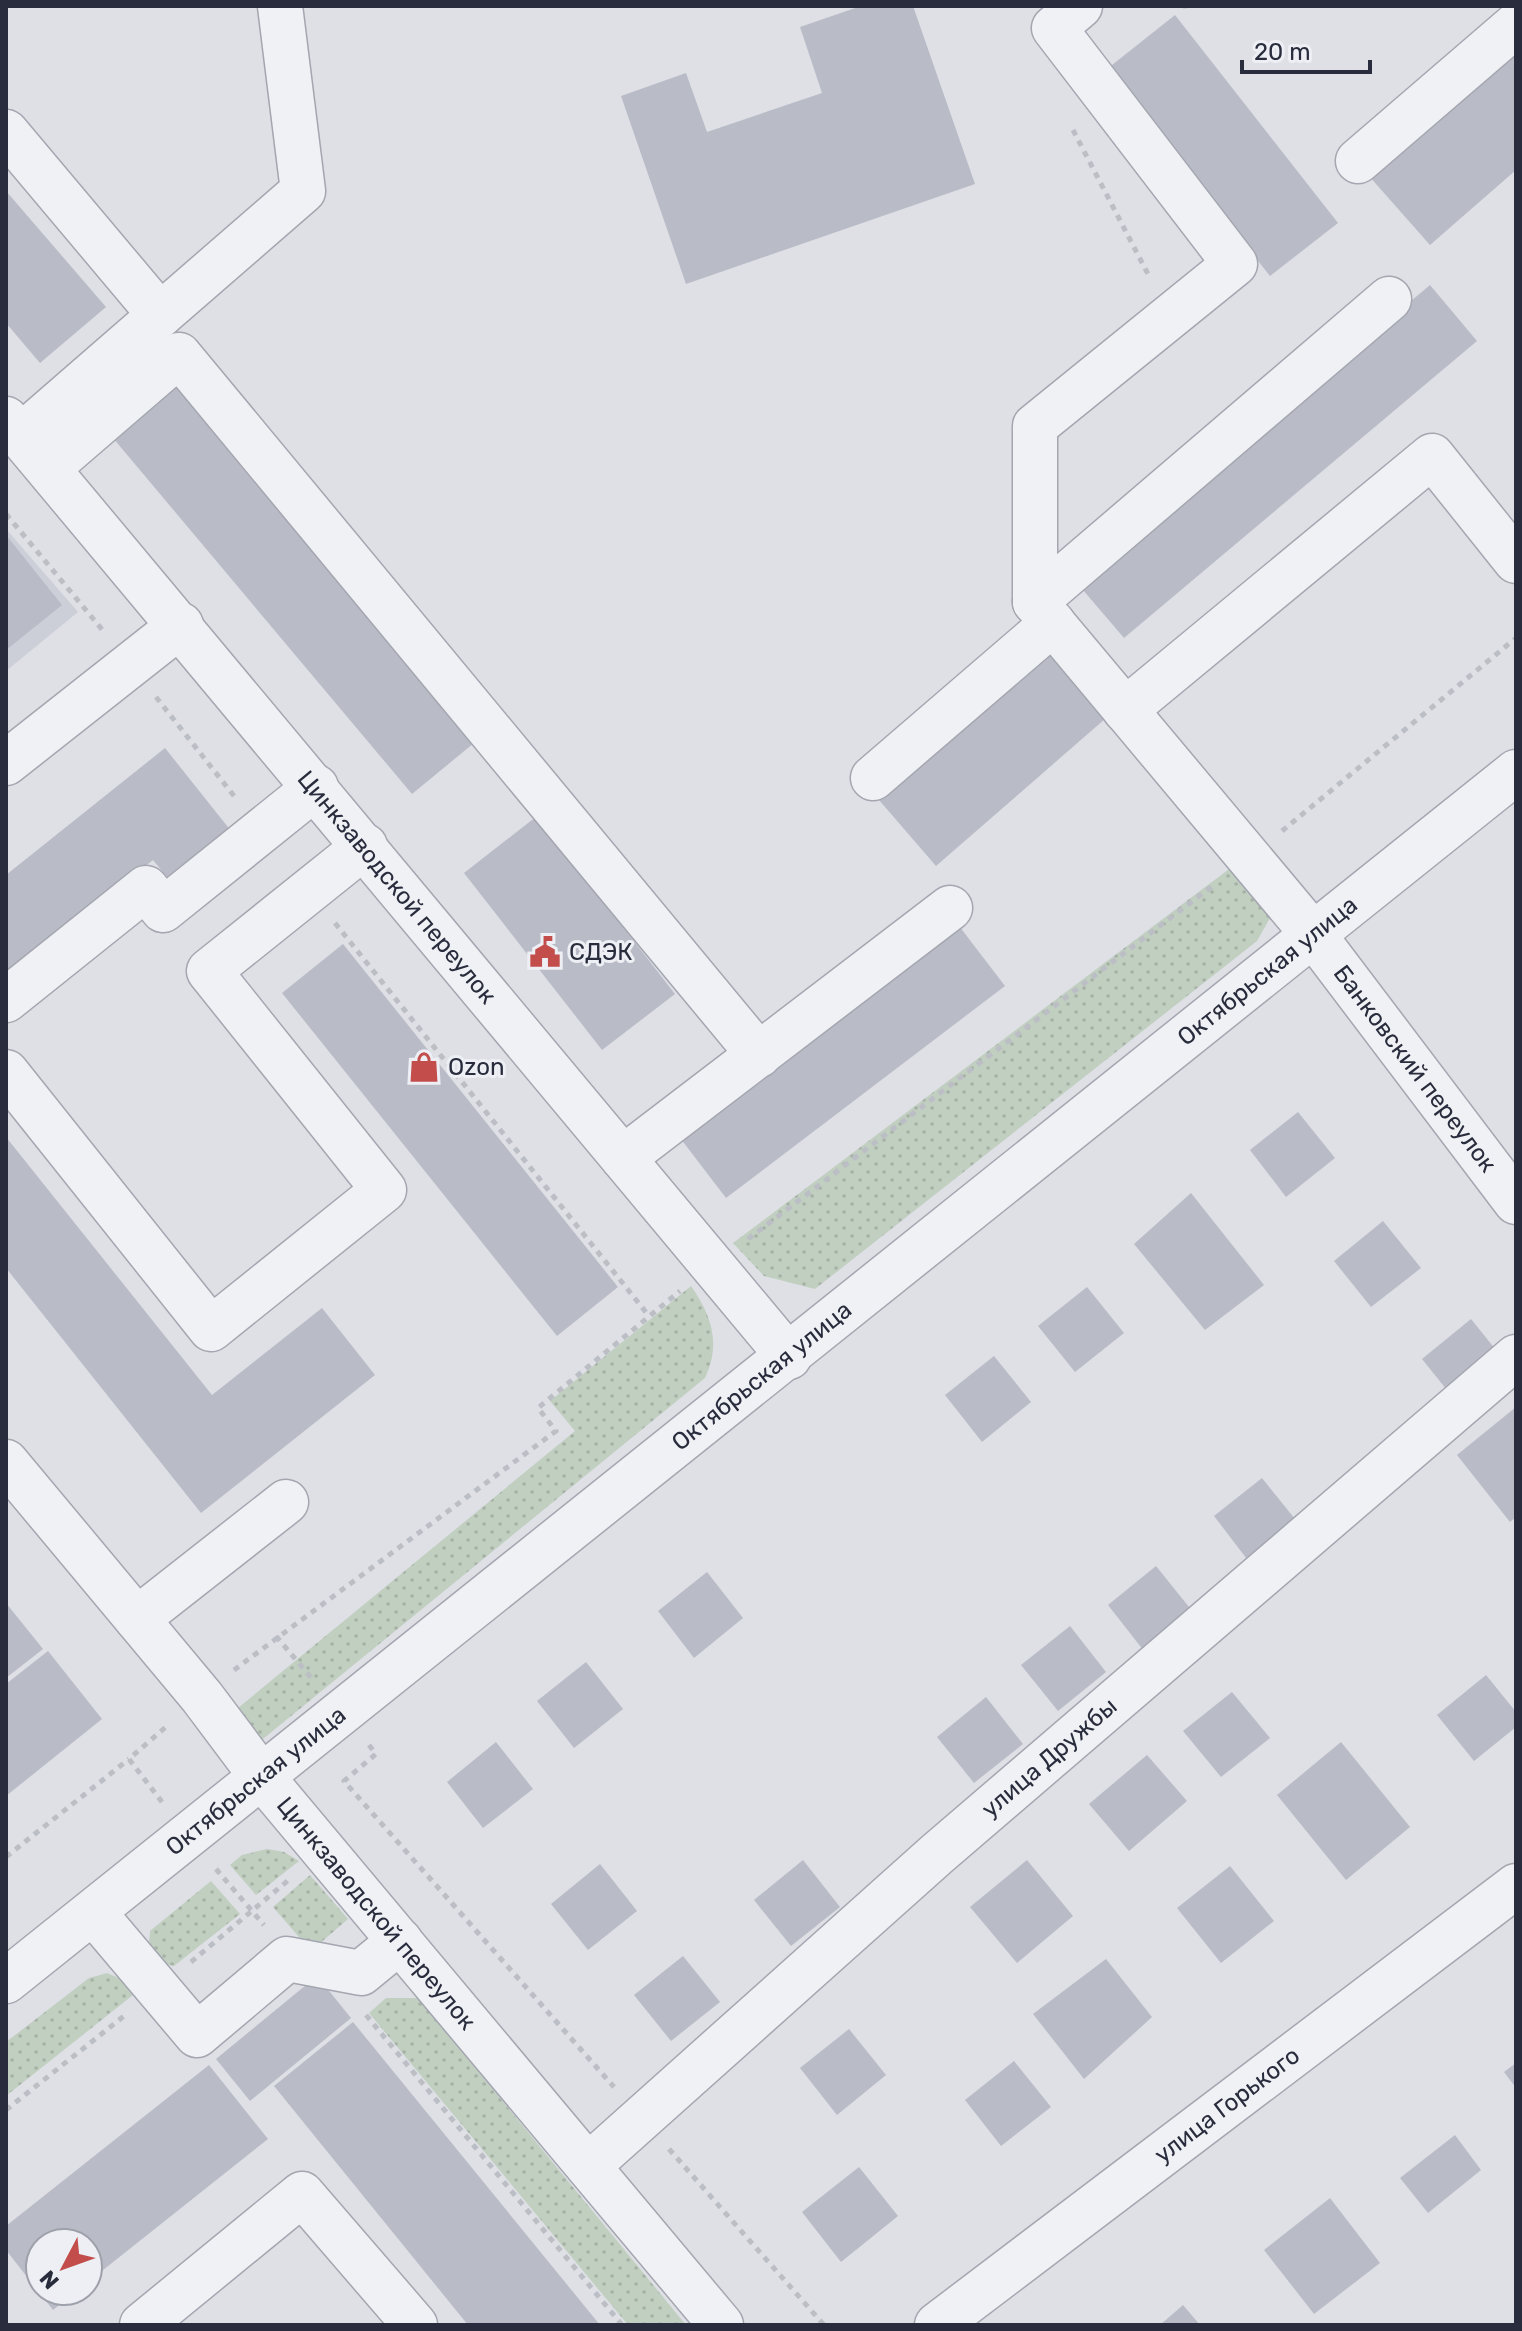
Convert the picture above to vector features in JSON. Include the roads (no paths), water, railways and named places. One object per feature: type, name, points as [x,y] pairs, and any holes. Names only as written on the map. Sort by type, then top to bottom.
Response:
[{"type":"street","points":[[25,441],[160,315],[303,191],[280,6]]},
{"type":"street","points":[[1044,613],[1035,426],[1235,264],[1054,28],[1080,6]]},
{"type":"street","points":[[1358,161],[1516,25]]},
{"type":"street","points":[[6,132],[160,315]]},
{"type":"street","points":[[873,778],[1044,613],[1389,299]]},
{"type":"street","points":[[25,441],[179,355],[759,1055]]},
{"type":"street","name":"Цинкзаводской переулок","points":[[25,441],[789,1357]]},
{"type":"street","points":[[1125,710],[1432,456],[1516,561]]},
{"type":"street","name":"Банковский переулок","points":[[1044,613],[1313,934],[1513,1193]]},
{"type":"street","points":[[6,763],[181,625]]},
{"type":"street","name":"Октябрьская улица","points":[[6,1981],[1516,772]]},
{"type":"street","points":[[6,1000],[146,888],[163,910],[316,787]]},
{"type":"street","points":[[6,1072],[211,1329],[384,1190],[209,971],[365,846]]},
{"type":"street","points":[[623,1158],[950,908]]},
{"type":"street","name":"улица Дружбы","points":[[588,2166],[937,1854],[1516,1357]]},
{"type":"street","name":"Цинкзаводской переулок","points":[[6,1462],[137,1619],[262,1777],[721,2325]]},
{"type":"street","points":[[137,1619],[286,1502]]},
{"type":"street","name":"улица Горького","points":[[957,2319],[1516,1886]]},
{"type":"street","points":[[93,1912],[197,2035],[287,1959],[361,1973],[400,1941]]},
{"type":"street","points":[[142,2325],[302,2194],[415,2325]]},
{"type":"place","name":"СДЭК","points":[[545,952]]},
{"type":"place","name":"Ozon","points":[[424,1067]]}]
